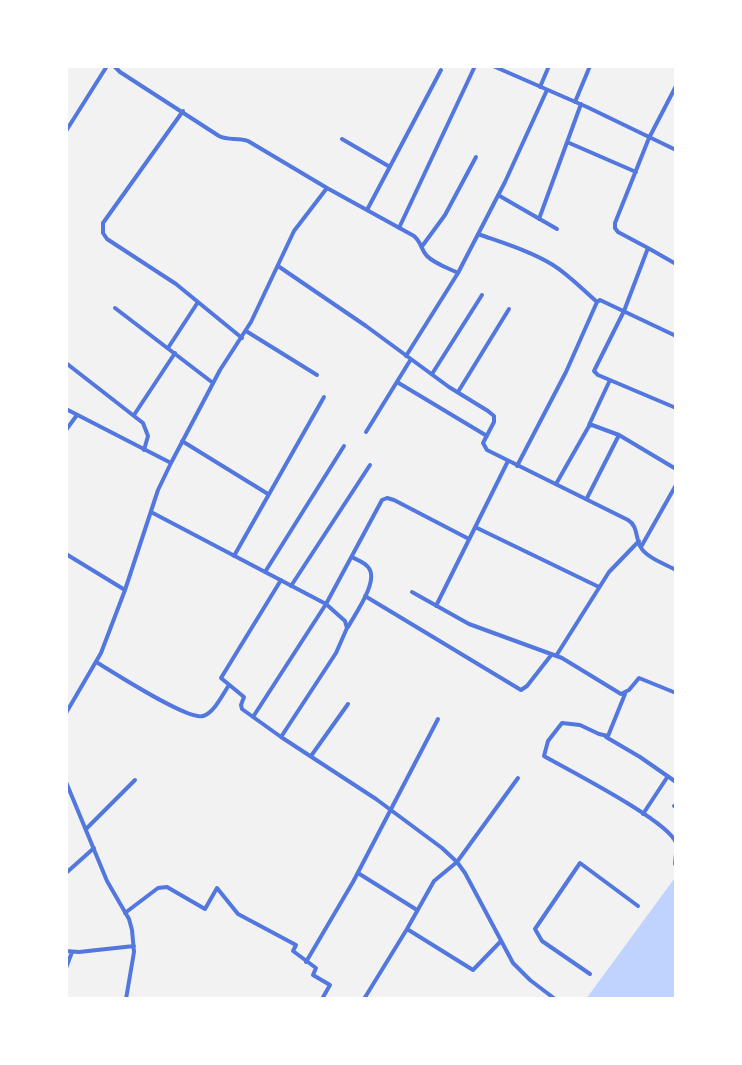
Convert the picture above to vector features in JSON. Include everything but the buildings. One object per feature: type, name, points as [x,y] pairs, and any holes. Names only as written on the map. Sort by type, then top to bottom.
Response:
[{"type":"street","points":[[66,131],[107,66]]},
{"type":"street","points":[[114,66],[225,139],[240,138],[248,141],[414,236],[423,245],[428,257],[458,273]]},
{"type":"street","points":[[399,228],[475,66]]},
{"type":"street","points":[[493,66],[581,104],[676,150]]},
{"type":"street","points":[[540,87],[549,66]]},
{"type":"street","points":[[575,102],[590,66]]},
{"type":"street","points":[[367,210],[441,70]]},
{"type":"street","points":[[676,87],[649,138],[615,228],[618,232],[676,264]]},
{"type":"street","points":[[406,356],[458,273],[548,90]]},
{"type":"street","points":[[539,219],[581,104]]},
{"type":"street","points":[[183,111],[102,228],[103,233],[107,239],[176,284],[242,338]]},
{"type":"street","points":[[342,139],[390,167]]},
{"type":"street","points":[[567,142],[636,172]]},
{"type":"street","points":[[423,245],[445,215],[476,157]]},
{"type":"street","points":[[66,713],[68,705],[96,662],[125,590],[158,490],[171,463],[213,383],[246,331],[294,231],[327,188]]},
{"type":"street","points":[[498,195],[557,229]]},
{"type":"street","points":[[478,234],[552,264],[568,275],[597,302]]},
{"type":"street","points":[[648,248],[624,311],[594,371],[598,375],[676,408]]},
{"type":"street","points":[[277,266],[494,416],[494,422],[483,443],[484,447],[517,466],[587,498],[633,523],[640,548],[648,555],[676,570]]},
{"type":"street","points":[[432,374],[482,296]]},
{"type":"street","points":[[597,302],[600,300],[676,336]]},
{"type":"street","points":[[168,348],[198,302]]},
{"type":"street","points":[[517,466],[566,372],[597,302]]},
{"type":"street","points":[[115,308],[213,383]]},
{"type":"street","points":[[458,392],[509,309]]},
{"type":"street","points":[[246,331],[317,375]]},
{"type":"street","points":[[134,415],[175,353]]},
{"type":"street","points":[[366,432],[411,359]]},
{"type":"street","points":[[66,363],[134,415],[147,429],[148,436],[144,450]]},
{"type":"street","points":[[556,484],[589,426],[610,380]]},
{"type":"street","points":[[397,382],[487,436]]},
{"type":"street","points":[[234,556],[324,397]]},
{"type":"street","points":[[66,409],[171,463]]},
{"type":"street","points":[[66,430],[77,415]]},
{"type":"street","points":[[589,426],[592,425],[619,435],[676,469]]},
{"type":"street","points":[[587,498],[619,435]]},
{"type":"street","points":[[182,441],[269,494]]},
{"type":"street","points":[[265,572],[344,446]]},
{"type":"street","points":[[436,606],[508,461]]},
{"type":"street","points":[[291,586],[370,465]]},
{"type":"street","points":[[640,548],[676,485]]},
{"type":"street","points":[[253,717],[326,604],[382,500],[387,498],[469,539]]},
{"type":"street","points":[[151,512],[326,604],[345,621],[347,628]]},
{"type":"street","points":[[475,527],[599,587]]},
{"type":"street","points":[[365,596],[521,690],[554,655],[615,565],[639,541]]},
{"type":"street","points":[[66,554],[125,590]]},
{"type":"street","points":[[281,737],[336,653],[372,580],[367,565],[352,557]]},
{"type":"street","points":[[281,580],[221,678],[244,697],[241,707],[253,717],[391,810],[457,862],[519,970],[555,999]]},
{"type":"street","points":[[412,592],[469,624],[554,655],[613,691],[626,693]]},
{"type":"street","points":[[96,662],[177,710],[199,717],[205,716],[229,685]]},
{"type":"street","points":[[605,736],[608,736],[626,693],[639,678],[676,693]]},
{"type":"street","points":[[311,756],[348,704]]},
{"type":"street","points":[[306,962],[358,873],[438,719]]},
{"type":"street","points":[[676,782],[605,736],[580,725],[562,723],[548,741],[544,756],[628,803],[671,834],[676,843]]},
{"type":"street","points":[[643,814],[668,776]]},
{"type":"street","points":[[364,999],[434,881],[457,862],[518,778]]},
{"type":"street","points":[[86,829],[135,780]]},
{"type":"street","points":[[66,784],[114,894],[125,912],[134,937],[126,999]]},
{"type":"street","points":[[66,873],[94,848]]},
{"type":"street","points":[[675,864],[676,854]]},
{"type":"street","points":[[590,974],[542,941],[535,929],[580,864],[638,906]]},
{"type":"street","points":[[358,873],[417,910]]},
{"type":"street","points":[[125,912],[158,888],[167,887],[205,909],[217,888],[238,914],[296,945],[293,951],[316,968],[313,975],[330,985],[322,999]]},
{"type":"street","points":[[407,929],[473,970],[501,941]]},
{"type":"street","points":[[66,951],[134,946]]},
{"type":"street","points":[[66,968],[72,952]]},
{"type":"water","points":[[676,879],[676,999],[586,999]]}]
